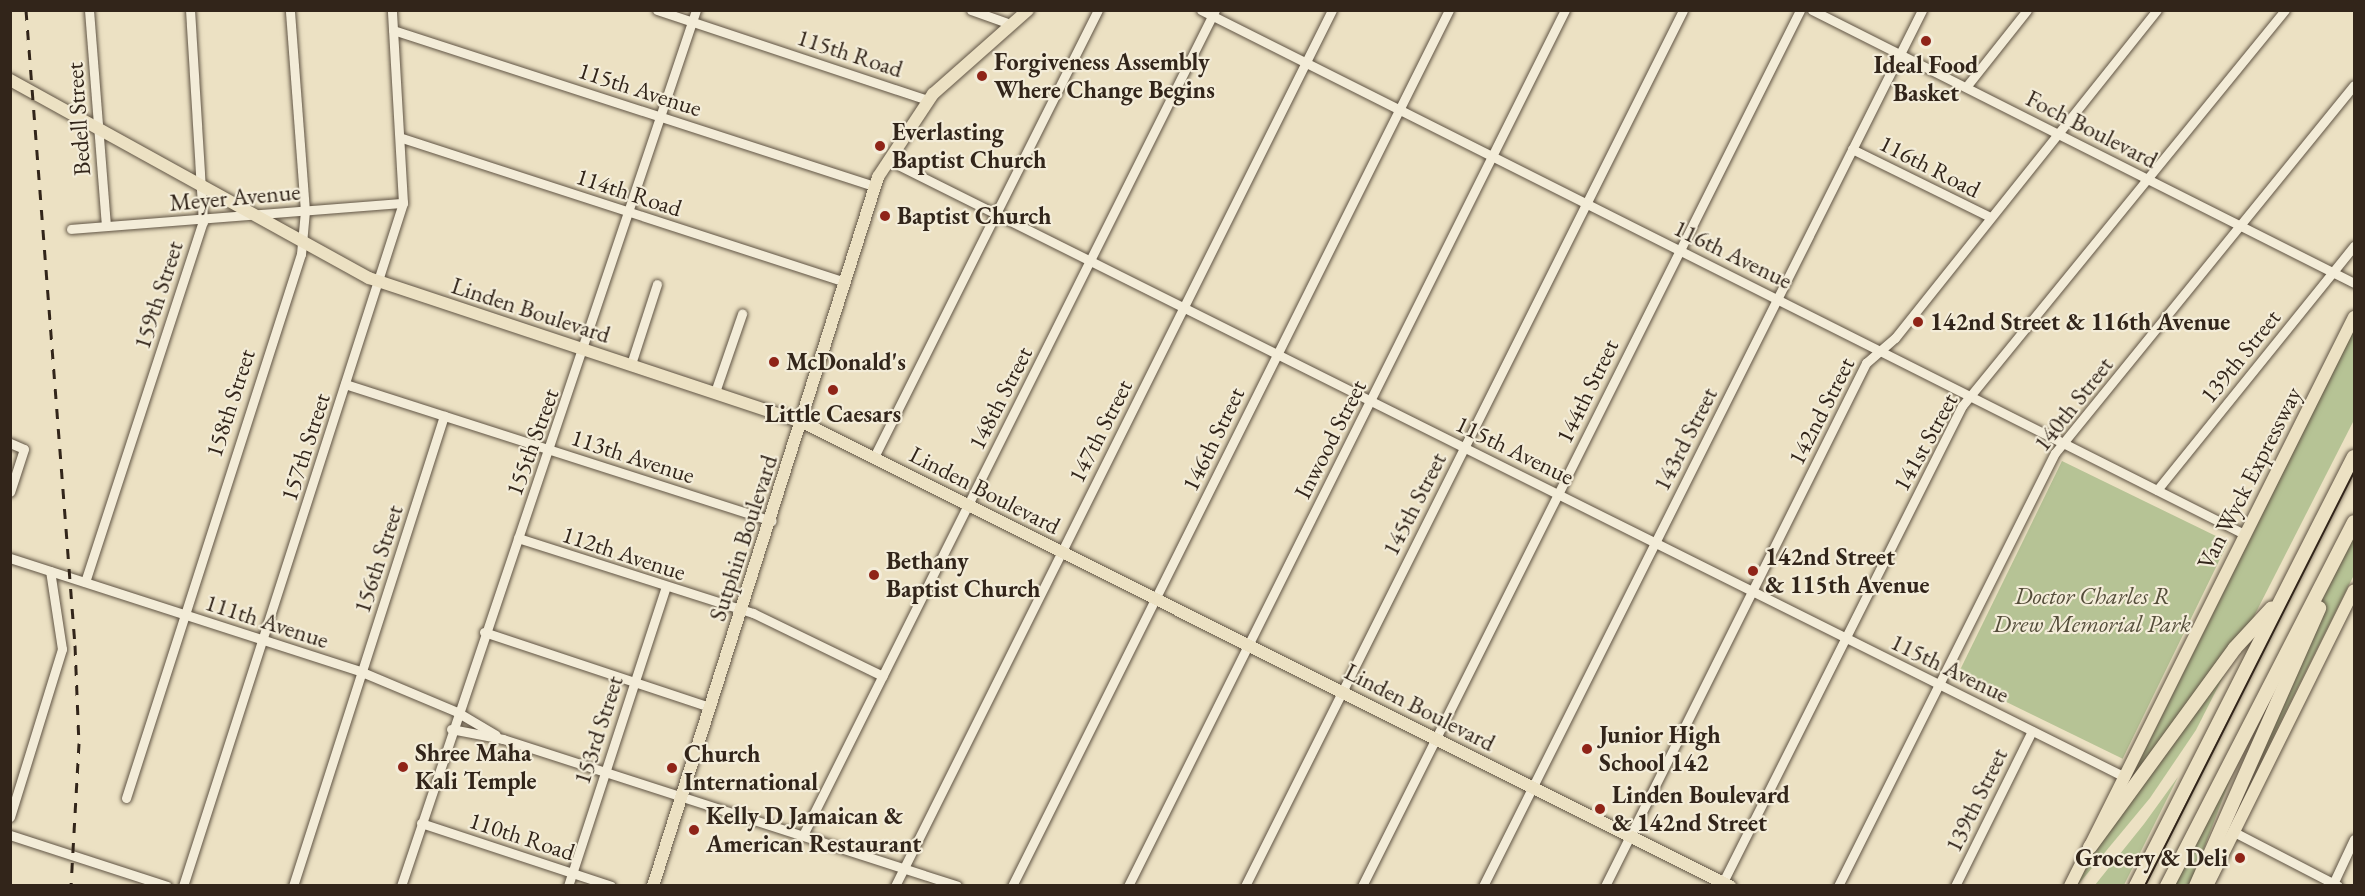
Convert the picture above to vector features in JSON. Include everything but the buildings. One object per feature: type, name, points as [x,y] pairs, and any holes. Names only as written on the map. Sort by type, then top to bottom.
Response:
[{"type":"highway","points":[[2136,885],[2355,457]]},
{"type":"highway","points":[[2168,885],[2355,523]]},
{"type":"highway","points":[[2196,885],[2355,523]]},
{"type":"highway","points":[[2090,847],[2235,648],[2285,593]]},
{"type":"main road","name":"Sutphin Boulevard","points":[[653,885],[709,707],[772,521],[874,186],[888,160],[928,100],[1028,10]]},
{"type":"main road","name":"Linden Boulevard","points":[[10,80],[97,124],[378,282],[802,422],[1725,884]]},
{"type":"main road","name":"Van Wyck Expressway","points":[[2070,885],[2355,317]]},
{"type":"main road","points":[[2207,885],[2355,590]]},
{"type":"street","name":"Bedell Street","points":[[89,10],[106,225]]},
{"type":"street","name":"159th Street","points":[[85,582],[203,222],[204,183],[190,10]]},
{"type":"street","name":"158th Street","points":[[126,798],[302,239],[305,211],[290,10]]},
{"type":"street","name":"157th Street","points":[[183,885],[404,202],[402,138],[392,10]]},
{"type":"street","name":"115th Road","points":[[657,10],[928,100]]},
{"type":"street","name":"155th Street","points":[[401,885],[484,632],[585,350],[696,10]]},
{"type":"street","points":[[971,10],[1010,24]]},
{"type":"street","points":[[874,457],[1098,10]]},
{"type":"street","name":"116th Avenue","points":[[1201,10],[1214,13],[1306,63],[1880,349],[2246,535]]},
{"type":"street","name":"147th Street","points":[[895,885],[1332,10]]},
{"type":"street","name":"146th Street","points":[[1012,885],[1449,10]]},
{"type":"street","name":"Inwood Street","points":[[1128,885],[1565,10]]},
{"type":"street","name":"145th Street","points":[[1245,885],[1683,10]]},
{"type":"street","name":"144th Street","points":[[1362,885],[1559,494],[1678,249],[1800,10]]},
{"type":"street","name":"Foch Boulevard","points":[[1812,10],[2355,283]]},
{"type":"street","name":"143rd Street","points":[[1483,885],[1922,10]]},
{"type":"street","points":[[1966,87],[2027,10]]},
{"type":"street","name":"142nd Street","points":[[1605,885],[1866,363],[1895,338],[2157,10]]},
{"type":"street","name":"141st Street","points":[[1725,884],[1962,406],[2150,179],[2285,10]]},
{"type":"street","name":"148th Street","points":[[803,835],[1214,13]]},
{"type":"street","name":"115th Avenue","points":[[393,30],[874,186]]},
{"type":"street","name":"140th Street","points":[[1838,885],[1938,684],[2064,444],[2355,85]]},
{"type":"street","name":"114th Road","points":[[402,138],[845,282]]},
{"type":"street","name":"116th Road","points":[[1852,149],[1990,218]]},
{"type":"street","name":"115th Avenue","points":[[888,160],[2125,777]]},
{"type":"street","name":"Meyer Avenue","points":[[70,229],[106,225],[203,222],[404,202]]},
{"type":"street","name":"139th Street","points":[[2157,490],[2355,246]]},
{"type":"street","points":[[631,364],[657,284]]},
{"type":"street","points":[[715,392],[742,314]]},
{"type":"street","name":"113th Avenue","points":[[345,384],[772,521]]},
{"type":"street","name":"156th Street","points":[[293,885],[444,416]]},
{"type":"street","points":[[10,443],[24,449],[10,492]]},
{"type":"street","name":"112th Avenue","points":[[518,538],[743,610],[883,676]]},
{"type":"street","name":"111th Avenue","points":[[10,558],[362,672],[457,712],[503,739]]},
{"type":"street","points":[[10,817],[62,649],[50,571]]},
{"type":"street","name":"153rd Street","points":[[568,885],[666,587]]},
{"type":"street","points":[[484,632],[709,707]]},
{"type":"street","name":"111th Avenue","points":[[451,729],[503,739],[957,885]]},
{"type":"street","name":"139th Street","points":[[1955,885],[2032,731]]},
{"type":"street","name":"110th Road","points":[[421,824],[611,885]]},
{"type":"street","points":[[2234,832],[2334,885],[2355,839]]},
{"type":"street","points":[[10,835],[167,885]]},
{"type":"green space","points":[[2354,330],[2354,420],[2196,730],[2150,798],[2077,886]]},
{"type":"green space","name":"Doctor Charles R Drew Memorial Park","points":[[2062,461],[2228,542],[2123,759],[1956,678]]},
{"type":"green space","points":[[2354,536],[2354,575],[2225,833],[2278,688]]},
{"type":"green space","points":[[2242,748],[2190,885],[2172,885]]},
{"type":"green space","points":[[2178,777],[2124,885],[2095,885],[2144,824]]},
{"type":"tram line","points":[[2145,886],[2354,473]]},
{"type":"railway","points":[[26,10],[75,645],[79,743],[71,886]]},
{"type":"place","name":"Ideal Food Basket","points":[[1926,41]]},
{"type":"place","name":"Forgiveness Assembly Where Change Begins","points":[[982,76]]},
{"type":"place","name":"Everlasting Baptist Church","points":[[880,146]]},
{"type":"place","name":"Baptist Church","points":[[885,216]]},
{"type":"place","name":"142nd Street & 116th Avenue","points":[[1918,322]]},
{"type":"place","name":"McDonald's","points":[[774,362]]},
{"type":"place","name":"Little Caesars","points":[[833,390]]},
{"type":"place","name":"142nd Street & 115th Avenue","points":[[1753,571]]},
{"type":"place","name":"Bethany Baptist Church","points":[[874,575]]},
{"type":"place","name":"Junior High School 142","points":[[1587,749]]},
{"type":"place","name":"Shree Maha Kali Temple","points":[[403,767]]},
{"type":"place","name":"Church International","points":[[672,768]]},
{"type":"place","name":"Linden Boulevard & 142nd Street","points":[[1600,809]]},
{"type":"place","name":"Kelly D Jamaican & American Restaurant","points":[[694,830]]},
{"type":"place","name":"Grocery & Deli","points":[[2240,858]]}]
